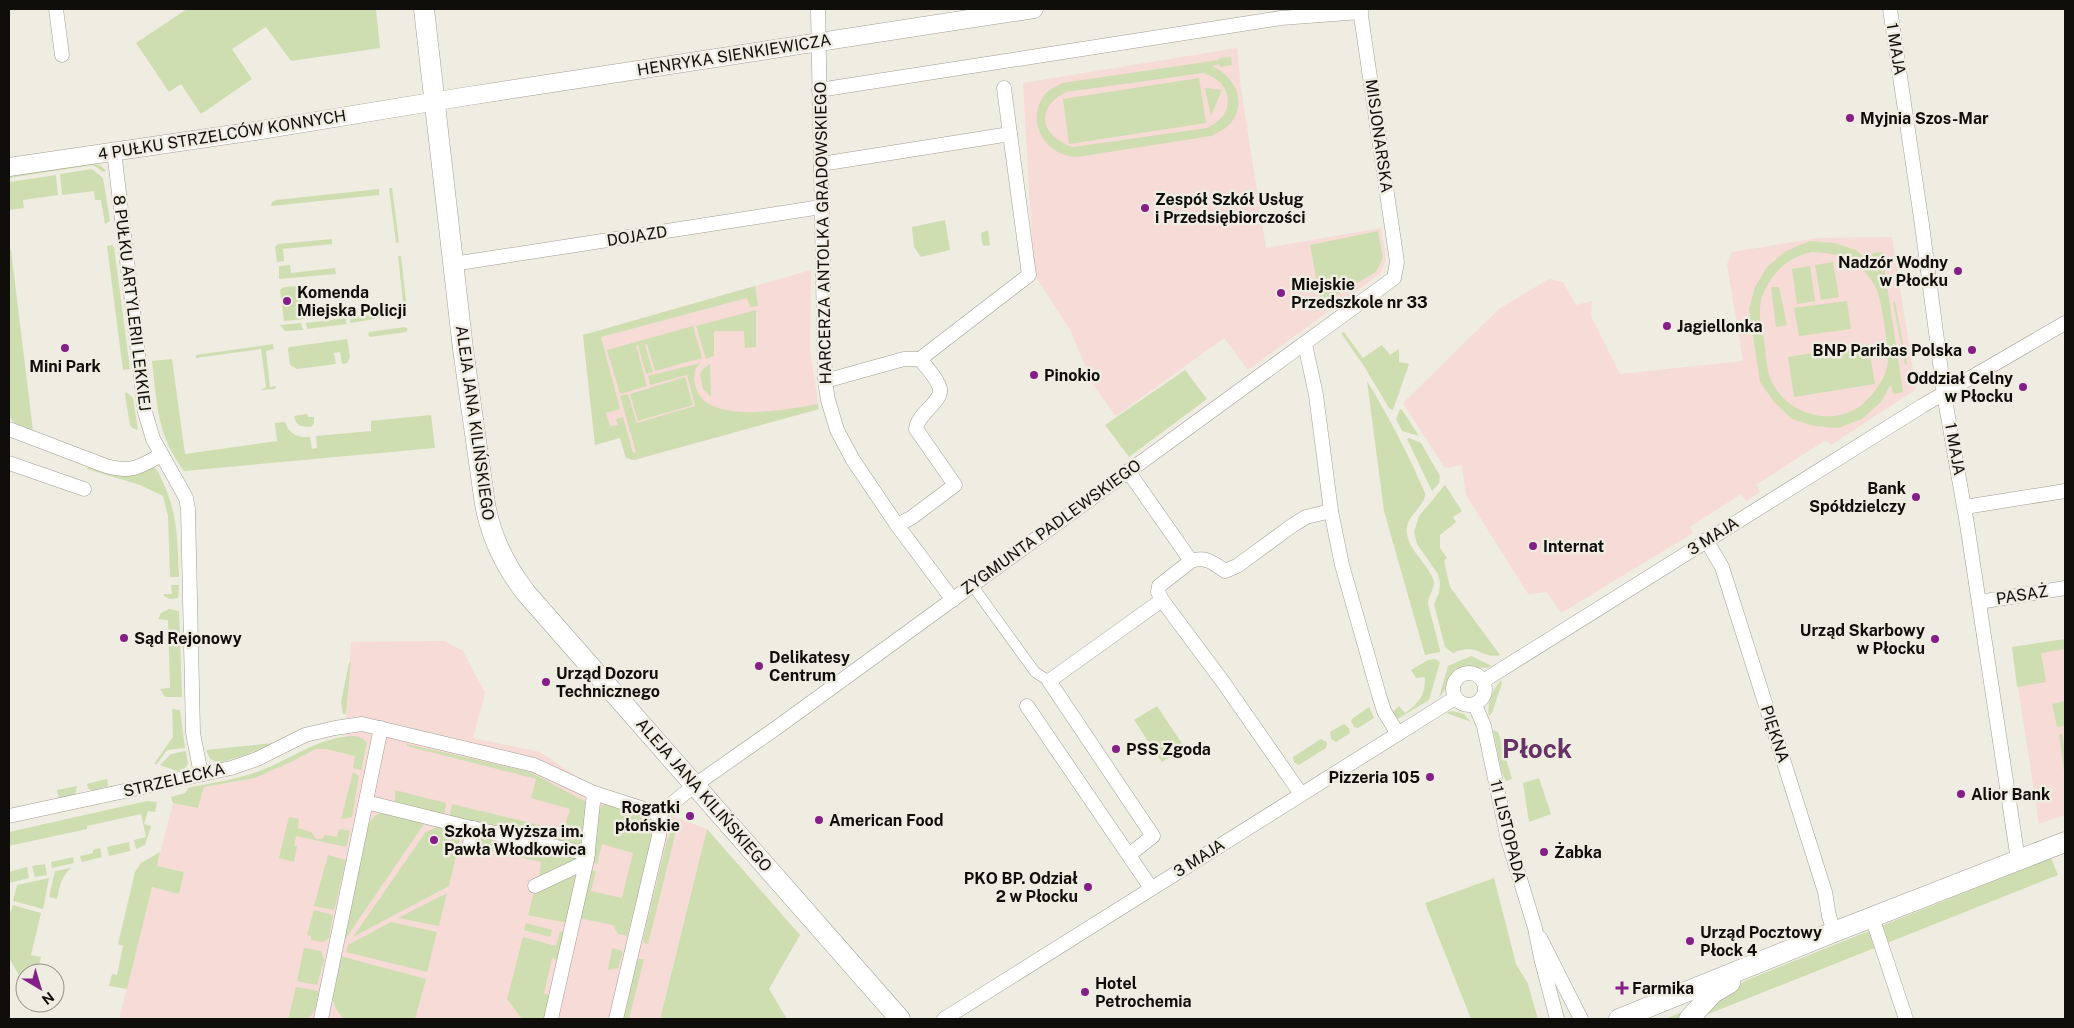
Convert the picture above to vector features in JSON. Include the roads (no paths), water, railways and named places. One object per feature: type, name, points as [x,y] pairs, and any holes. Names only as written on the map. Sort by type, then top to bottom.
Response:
[{"type":"main road","name":"ALEJA JANA KILIŃSKIEGO","points":[[424,9],[453,264],[485,504],[490,527],[498,548],[508,567],[526,592],[900,1019]]},
{"type":"main road","points":[[1619,1019],[1781,953],[1834,932],[1872,920],[2065,842]]},
{"type":"main road","points":[[1689,1019],[1713,993],[1752,968],[1781,953]]},
{"type":"street","points":[[56,9],[62,55]]},
{"type":"street","name":"HARCERZA ANTOLKA GRADOWSKIEGO","points":[[818,9],[825,381],[828,400],[842,440],[864,476],[953,600]]},
{"type":"street","name":"HENRYKA SIENKIEWICZA","points":[[434,101],[1034,9]]},
{"type":"street","name":"1 MAJA","points":[[1890,9],[1922,225],[1944,394],[1964,507],[2018,860]]},
{"type":"street","points":[[820,90],[1282,18],[1360,10]]},
{"type":"street","name":"MISJONARSKA","points":[[1360,10],[1397,262]]},
{"type":"street","points":[[825,381],[904,359],[920,359],[1029,274],[1004,88]]},
{"type":"street","name":"4 PUŁKU STRZELCÓW KONNYCH","points":[[9,166],[255,131],[434,101]]},
{"type":"street","points":[[821,164],[1010,134]]},
{"type":"street","name":"8 PUŁKU ARTYLERII LEKKIEJ","points":[[114,151],[145,412],[153,439],[186,498],[188,509],[193,733],[201,774]]},
{"type":"street","name":"DOJAZD","points":[[453,264],[821,207]]},
{"type":"street","name":"ZYGMUNTA PADLEWSKIEGO","points":[[660,814],[695,785],[953,600],[1394,278],[1397,262]]},
{"type":"street","name":"3 MAJA","points":[[1483,681],[1706,540],[1944,394],[2065,323]]},
{"type":"street","points":[[1304,344],[1316,395],[1331,510],[1342,565],[1379,695],[1384,710],[1398,734]]},
{"type":"street","points":[[897,524],[911,518],[955,485],[916,429],[918,421],[940,393],[940,387],[920,359]]},
{"type":"street","points":[[9,429],[106,466],[122,470],[139,467],[162,455]]},
{"type":"street","points":[[9,463],[84,489]]},
{"type":"street","points":[[1128,471],[1191,562]]},
{"type":"street","points":[[1964,507],[2065,491]]},
{"type":"street","points":[[1301,794],[1158,592],[1159,586],[1191,562],[1200,558],[1207,559],[1225,570],[1230,570],[1306,517],[1331,510]]},
{"type":"street","name":"PIĘKNA","points":[[1706,540],[1722,567],[1825,892],[1834,932]]},
{"type":"street","points":[[972,585],[1035,672],[1049,682],[1153,836],[1129,855]]},
{"type":"street","name":"PASAŻ","points":[[1979,602],[2065,588]]},
{"type":"street","points":[[1049,682],[1162,600]]},
{"type":"street","points":[[1476,674],[1483,681],[1485,693],[1480,701],[1475,704],[1463,704],[1455,698],[1453,693],[1454,683],[1461,675],[1476,674]]},
{"type":"street","name":"3 MAJA","points":[[944,1019],[1455,698]]},
{"type":"street","name":"11 LISTOPADA","points":[[1475,704],[1484,726],[1508,840],[1535,928],[1557,1019]]},
{"type":"street","points":[[1026,706],[1151,888]]},
{"type":"street","name":"STRZELECKA","points":[[9,816],[231,768],[257,759],[305,735],[362,724],[534,765],[594,793],[660,814]]},
{"type":"street","points":[[321,1019],[381,728]]},
{"type":"street","points":[[551,1019],[587,858],[594,793]]},
{"type":"street","points":[[366,802],[587,858]]},
{"type":"street","points":[[616,1019],[659,836],[660,814]]},
{"type":"street","points":[[469,849],[473,828]]},
{"type":"street","points":[[535,886],[587,858]]},
{"type":"street","points":[[1872,920],[1906,1019]]},
{"type":"street","name":"11 LISTOPADA","points":[[1535,928],[1581,1019]]},
{"type":"place","name":"Myjnia Szos-Mar","points":[[1850,118]]},
{"type":"place","name":"Zespół Szkół Usług i Przedsiębiorczości","points":[[1145,208]]},
{"type":"place","name":"Nadzór Wodny w Płocku","points":[[1958,271]]},
{"type":"place","name":"Miejskie Przedszkole nr 33","points":[[1281,293]]},
{"type":"place","name":"Komenda Miejska Policji","points":[[287,301]]},
{"type":"place","name":"Jagiellonka","points":[[1667,326]]},
{"type":"place","name":"Mini Park","points":[[65,348]]},
{"type":"place","name":"BNP Paribas Polska","points":[[1972,350]]},
{"type":"place","name":"Pinokio","points":[[1034,375]]},
{"type":"place","name":"Oddział Celny w Płocku","points":[[2023,387]]},
{"type":"place","name":"Bank Spółdzielczy","points":[[1916,497]]},
{"type":"place","name":"Internat","points":[[1533,546]]},
{"type":"place","name":"Sąd Rejonowy","points":[[124,638]]},
{"type":"place","name":"Urząd Skarbowy w Płocku","points":[[1935,639]]},
{"type":"place","name":"Delikatesy Centrum","points":[[759,666]]},
{"type":"place","name":"Urząd Dozoru Technicznego","points":[[546,682]]},
{"type":"place","name":"PSS Zgoda","points":[[1116,749]]},
{"type":"place","name":"Pizzeria 105","points":[[1430,777]]},
{"type":"place","name":"Alior Bank","points":[[1961,794]]},
{"type":"place","name":"Rogatki płońskie","points":[[690,816]]},
{"type":"place","name":"American Food","points":[[819,820]]},
{"type":"place","name":"Szkoła Wyższa im. Pawła Włodkowica","points":[[434,840]]},
{"type":"place","name":"Żabka","points":[[1544,852]]},
{"type":"place","name":"PKO BP. Odział 2 w Płocku","points":[[1088,887]]},
{"type":"place","name":"Urząd Pocztowy Płock 4","points":[[1690,941]]},
{"type":"place","name":"Farmika","points":[[1622,988]]},
{"type":"place","name":"Hotel Petrochemia","points":[[1085,992]]},
{"type":"district","name":"Płock","points":[[1537,748]]}]
